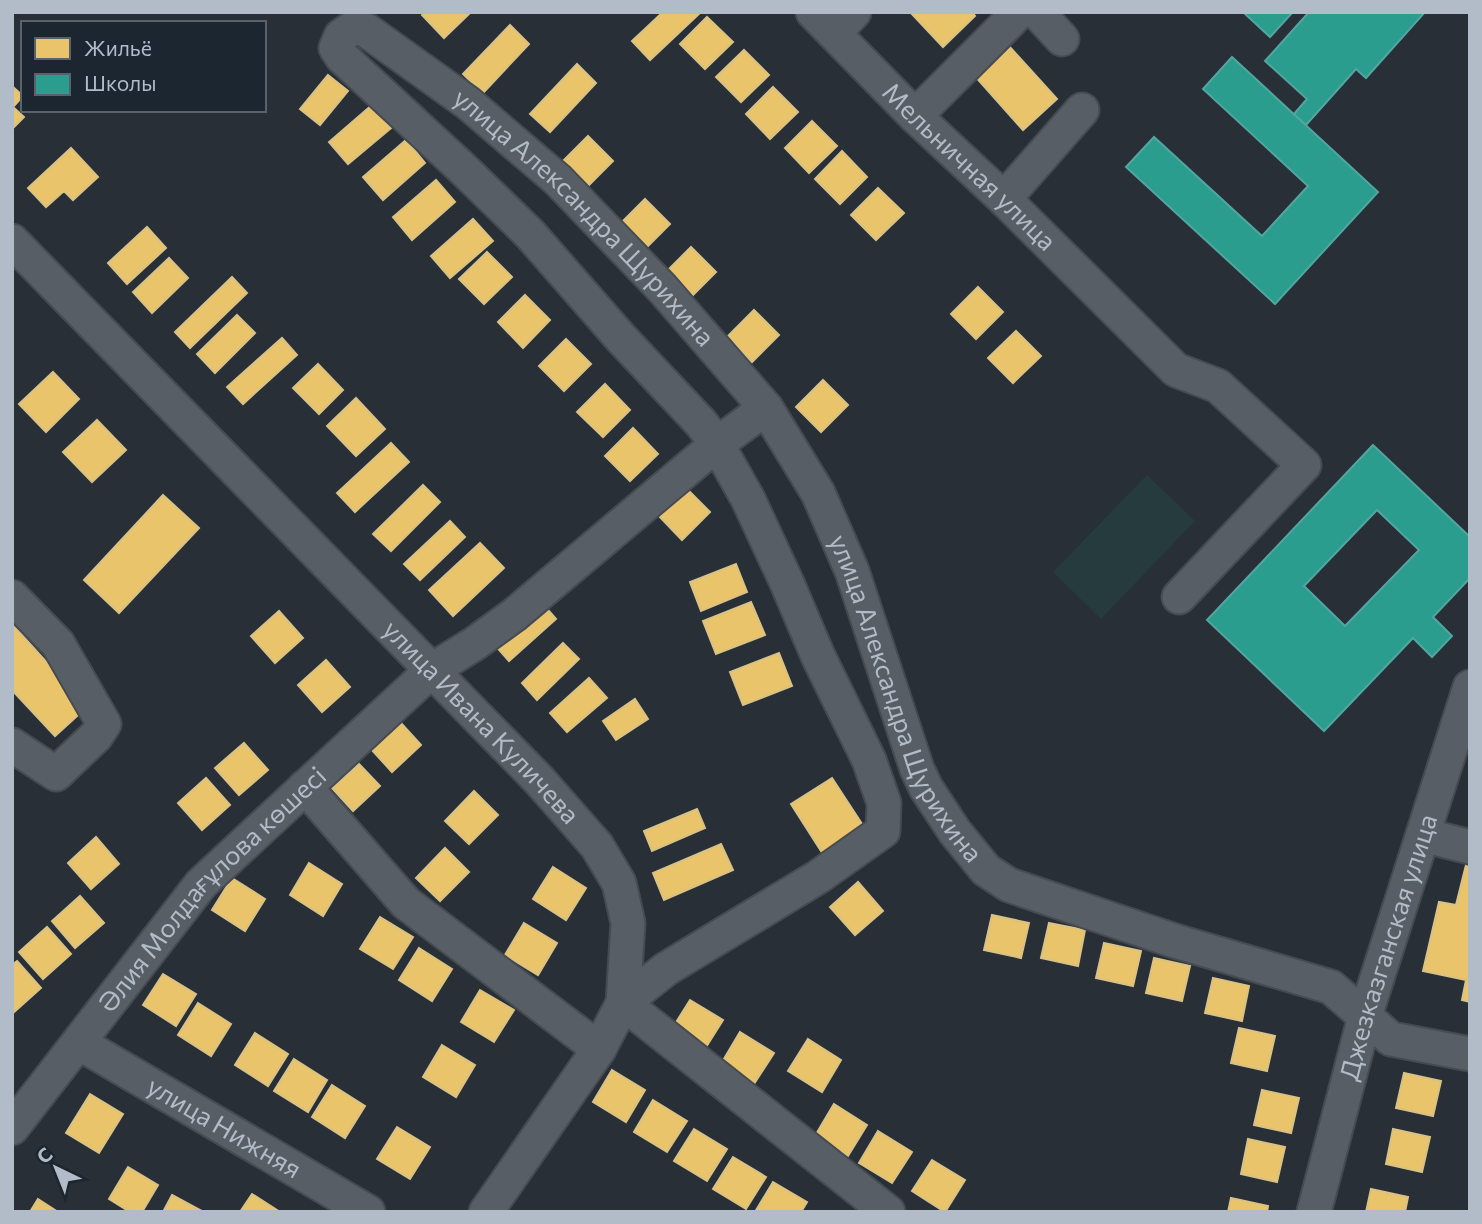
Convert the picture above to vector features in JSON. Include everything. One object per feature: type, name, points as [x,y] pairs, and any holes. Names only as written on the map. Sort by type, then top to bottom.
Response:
[{"type":"street","points":[[915,116],[1019,12]]},
{"type":"street","points":[[1037,12],[1062,39]]},
{"type":"street","name":"Мельничная улица","points":[[833,19],[915,116],[1004,199],[1176,370],[1218,386],[1304,465],[1179,597]]},
{"type":"street","name":"улица Александра Щурихина","points":[[623,1003],[666,970],[818,877],[883,831],[884,803],[869,760],[818,656],[748,499],[717,444],[530,234],[342,57],[336,48],[341,36],[355,27],[366,30],[468,103],[558,180],[662,288],[766,408],[818,493],[852,570],[917,769],[926,788],[955,832],[986,870],[1009,885],[1114,921],[1331,986],[1391,1039],[1470,1054]]},
{"type":"street","points":[[1004,199],[1083,110]]},
{"type":"street","name":"улица Ивана Куличева","points":[[12,241],[539,780],[597,846],[620,884],[628,923],[623,1003]]},
{"type":"street","name":"Әлия Молдағұлова көшесі","points":[[12,1128],[201,884],[432,670],[514,615],[717,444],[766,408]]},
{"type":"street","points":[[12,597],[58,644],[104,724],[96,736],[56,774],[12,745]]},
{"type":"street","name":"Джезказганская улица","points":[[1314,1212],[1364,1016],[1470,687]]},
{"type":"street","points":[[305,787],[406,903],[599,1049]]},
{"type":"street","points":[[1423,835],[1470,847]]},
{"type":"street","points":[[486,1212],[599,1049],[623,1003],[888,1212]]},
{"type":"street","name":"улица Нижняя","points":[[79,1043],[368,1212]]},
{"type":"green space","points":[[1147,475],[1195,521],[1101,619],[1053,572]]},
{"type":"building: Жильё","points":[[425,12],[471,12],[444,38],[422,15]]},
{"type":"building: Жильё","points":[[663,12],[701,12],[650,60],[632,41]]},
{"type":"building: Жильё","points":[[910,12],[972,12],[975,16],[943,47]]},
{"type":"building: Жильё","points":[[707,17],[733,42],[705,69],[680,44]]},
{"type":"building: Жильё","points":[[510,25],[529,44],[483,93],[463,74]]},
{"type":"building: Жильё","points":[[1008,45],[1057,99],[1023,130],[974,75]]},
{"type":"building: Жильё","points":[[744,50],[769,75],[741,102],[716,77]]},
{"type":"building: Жильё","points":[[577,64],[596,83],[550,132],[530,114]]},
{"type":"building: Жильё","points":[[328,75],[348,91],[320,125],[300,109]]},
{"type":"building: Жильё","points":[[12,86],[21,94],[21,98],[13,107],[24,117],[12,129]]},
{"type":"building: Жильё","points":[[773,87],[798,112],[770,139],[746,114]]},
{"type":"building: Жильё","points":[[372,105],[391,128],[348,164],[329,142]]},
{"type":"building: Жильё","points":[[812,121],[837,146],[809,173],[785,148]]},
{"type":"building: Жильё","points":[[588,136],[613,161],[586,188],[561,163]]},
{"type":"building: Жильё","points":[[406,140],[425,163],[383,200],[363,177]]},
{"type":"building: Жильё","points":[[71,148],[98,177],[73,200],[64,191],[46,207],[28,188]]},
{"type":"building: Жильё","points":[[842,151],[867,177],[840,204],[815,179]]},
{"type":"building: Жильё","points":[[436,180],[455,202],[412,240],[393,217]]},
{"type":"building: Жильё","points":[[878,188],[904,213],[876,240],[851,215]]},
{"type":"building: Жильё","points":[[645,199],[670,224],[643,251],[618,226]]},
{"type":"building: Жильё","points":[[473,219],[493,241],[450,278],[431,256]]},
{"type":"building: Жильё","points":[[147,227],[166,248],[127,284],[108,263]]},
{"type":"building: Жильё","points":[[691,247],[716,272],[689,299],[664,274]]},
{"type":"building: Жильё","points":[[487,252],[512,277],[484,304],[459,279]]},
{"type":"building: Жильё","points":[[169,258],[188,278],[152,313],[133,292]]},
{"type":"building: Жильё","points":[[232,277],[247,293],[190,348],[175,332]]},
{"type":"building: Жильё","points":[[978,287],[1003,312],[976,339],[951,314]]},
{"type":"building: Жильё","points":[[525,295],[550,320],[523,348],[498,322]]},
{"type":"building: Жильё","points":[[754,310],[779,335],[752,362],[727,337]]},
{"type":"building: Жильё","points":[[237,315],[255,333],[215,373],[197,354]]},
{"type":"building: Жильё","points":[[1016,331],[1041,356],[1013,383],[988,358]]},
{"type":"building: Жильё","points":[[282,338],[297,355],[243,404],[227,387]]},
{"type":"building: Жильё","points":[[566,339],[591,364],[564,391],[539,366]]},
{"type":"building: Жильё","points":[[318,364],[343,390],[319,414],[293,388]]},
{"type":"building: Жильё","points":[[53,372],[79,399],[46,432],[19,404]]},
{"type":"building: Жильё","points":[[823,380],[848,405],[821,432],[796,407]]},
{"type":"building: Жильё","points":[[605,384],[630,410],[603,437],[577,412]]},
{"type":"building: Жильё","points":[[356,398],[385,429],[356,456],[327,426]]},
{"type":"building: Жильё","points":[[97,420],[126,450],[92,482],[63,452]]},
{"type":"building: Жильё","points":[[633,428],[658,454],[630,481],[605,456]]},
{"type":"building: Жильё","points":[[391,443],[409,462],[355,512],[337,493]]},
{"type":"building: Жильё","points":[[423,485],[440,502],[391,551],[373,534]]},
{"type":"building: Жильё","points":[[685,487],[710,512],[682,540],[657,514]]},
{"type":"building: Жильё","points":[[163,495],[199,528],[119,613],[84,580]]},
{"type":"building: Жильё","points":[[450,521],[465,537],[420,580],[404,564]]},
{"type":"building: Жильё","points":[[480,543],[504,568],[453,616],[429,590]]},
{"type":"building: Жильё","points":[[736,564],[747,592],[701,611],[690,582]]},
{"type":"building: Жильё","points":[[751,602],[765,635],[716,654],[703,621]]},
{"type":"building: Жильё","points":[[542,603],[556,619],[509,661],[494,644]]},
{"type":"building: Жильё","points":[[279,611],[303,638],[275,663],[251,636]]},
{"type":"building: Жильё","points":[[12,624],[87,707],[55,736],[12,690]]},
{"type":"building: Жильё","points":[[563,643],[579,659],[537,700],[522,683]]},
{"type":"building: Жильё","points":[[779,653],[792,686],[743,705],[730,672]]},
{"type":"building: Жильё","points":[[326,660],[350,687],[322,712],[298,685]]},
{"type":"building: Жильё","points":[[589,678],[607,698],[567,732],[550,713]]},
{"type":"building: Жильё","points":[[635,699],[648,719],[616,740],[603,721]]},
{"type":"building: Жильё","points":[[400,722],[421,745],[392,772],[371,749]]},
{"type":"building: Жильё","points":[[244,743],[268,770],[239,795],[215,768]]},
{"type":"building: Жильё","points":[[359,764],[380,786],[353,811],[332,788]]},
{"type":"building: Жильё","points":[[206,778],[230,805],[202,830],[178,803]]},
{"type":"building: Жильё","points":[[832,778],[864,827],[823,854],[791,804]]},
{"type":"building: Жильё","points":[[474,791],[498,815],[469,844],[445,821]]},
{"type":"building: Жильё","points":[[697,809],[705,828],[652,851],[644,831]]},
{"type":"building: Жильё","points":[[96,837],[119,864],[91,889],[68,863]]},
{"type":"building: Жильё","points":[[721,844],[733,870],[664,900],[653,873]]},
{"type":"building: Жильё","points":[[445,848],[469,872],[440,901],[416,878]]},
{"type":"building: Жильё","points":[[309,863],[342,884],[323,916],[290,895]]},
{"type":"building: Жильё","points":[[1466,865],[1470,866],[1470,1002],[1462,1000],[1466,980],[1423,971],[1439,902],[1456,905]]},
{"type":"building: Жильё","points":[[553,867],[586,888],[566,920],[533,899]]},
{"type":"building: Жильё","points":[[232,878],[265,899],[245,931],[212,910]]},
{"type":"building: Жильё","points":[[858,882],[883,911],[855,935],[830,907]]},
{"type":"building: Жильё","points":[[80,896],[104,923],[75,948],[52,921]]},
{"type":"building: Жильё","points":[[992,915],[1029,923],[1021,958],[984,950]]},
{"type":"building: Жильё","points":[[380,917],[413,937],[393,969],[360,949]]},
{"type":"building: Жильё","points":[[524,923],[557,943],[538,975],[505,955]]},
{"type":"building: Жильё","points":[[1049,923],[1085,930],[1078,966],[1041,958]]},
{"type":"building: Жильё","points":[[47,927],[71,954],[43,979],[19,952]]},
{"type":"building: Жильё","points":[[1104,943],[1141,951],[1133,986],[1096,978]]},
{"type":"building: Жильё","points":[[419,948],[452,969],[432,1001],[399,980]]},
{"type":"building: Жильё","points":[[1154,958],[1190,966],[1182,1001],[1146,993]]},
{"type":"building: Жильё","points":[[17,961],[41,988],[13,1013],[12,965]]},
{"type":"building: Жильё","points":[[163,974],[196,994],[176,1026],[143,1005]]},
{"type":"building: Жильё","points":[[1213,978],[1249,986],[1242,1021],[1205,1013]]},
{"type":"building: Жильё","points":[[480,990],[514,1010],[494,1042],[461,1022]]},
{"type":"building: Жильё","points":[[690,1000],[723,1020],[703,1052],[670,1032]]},
{"type":"building: Жильё","points":[[198,1003],[231,1024],[211,1056],[178,1035]]},
{"type":"building: Жильё","points":[[1239,1028],[1275,1036],[1267,1071],[1231,1063]]},
{"type":"building: Жильё","points":[[740,1032],[774,1053],[754,1084],[721,1064]]},
{"type":"building: Жильё","points":[[255,1033],[288,1054],[268,1086],[235,1065]]},
{"type":"building: Жильё","points":[[808,1039],[841,1060],[822,1092],[788,1071]]},
{"type":"building: Жильё","points":[[442,1045],[475,1065],[456,1097],[423,1077]]},
{"type":"building: Жильё","points":[[294,1059],[327,1080],[308,1112],[274,1091]]},
{"type":"building: Жильё","points":[[612,1070],[645,1090],[626,1122],[593,1102]]},
{"type":"building: Жильё","points":[[1404,1073],[1441,1081],[1433,1116],[1396,1108]]},
{"type":"building: Жильё","points":[[332,1085],[365,1106],[345,1138],[312,1117]]},
{"type":"building: Жильё","points":[[1262,1090],[1299,1098],[1291,1133],[1254,1125]]},
{"type":"building: Жильё","points":[[90,1094],[123,1114],[99,1153],[66,1133]]},
{"type":"building: Жильё","points":[[653,1100],[687,1121],[667,1152],[634,1132]]},
{"type":"building: Жильё","points":[[834,1104],[867,1125],[848,1156],[815,1136]]},
{"type":"building: Жильё","points":[[397,1127],[430,1147],[410,1179],[377,1159]]},
{"type":"building: Жильё","points":[[694,1129],[727,1149],[707,1181],[674,1161]]},
{"type":"building: Жильё","points":[[1393,1129],[1430,1137],[1422,1172],[1386,1164]]},
{"type":"building: Жильё","points":[[878,1131],[912,1152],[892,1183],[859,1163]]},
{"type":"building: Жильё","points":[[1248,1139],[1285,1147],[1277,1182],[1241,1174]]},
{"type":"building: Жильё","points":[[733,1157],[766,1177],[746,1209],[713,1189]]},
{"type":"building: Жильё","points":[[932,1160],[965,1180],[945,1212],[912,1191]]},
{"type":"building: Жильё","points":[[128,1167],[158,1185],[142,1212],[130,1212],[109,1199]]},
{"type":"building: Жильё","points":[[773,1182],[807,1202],[801,1212],[755,1212]]},
{"type":"building: Жильё","points":[[1371,1189],[1408,1197],[1405,1212],[1366,1212]]},
{"type":"building: Жильё","points":[[252,1194],[280,1212],[240,1212]]},
{"type":"building: Жильё","points":[[172,1195],[202,1211],[202,1212],[163,1212]]},
{"type":"building: Жильё","points":[[1231,1198],[1268,1206],[1267,1212],[1228,1212]]},
{"type":"building: Жильё","points":[[38,1199],[58,1212],[30,1212]]},
{"type":"building: Школы","points":[[1243,12],[1293,12],[1270,37]]},
{"type":"building: Школы","points":[[1309,12],[1425,12],[1366,78],[1356,69],[1306,125],[1294,114],[1307,99],[1265,61]]},
{"type":"building: Школы","points":[[1232,57],[1378,192],[1275,304],[1126,167],[1154,137],[1262,236],[1308,186],[1203,89]]},
{"type":"building: Школы","points":[[1373,445],[1470,537],[1470,578],[1433,617],[1452,636],[1432,657],[1413,638],[1324,731],[1207,620]],"holes":[[[1377,510],[1419,550],[1345,626],[1304,586]]]}]
